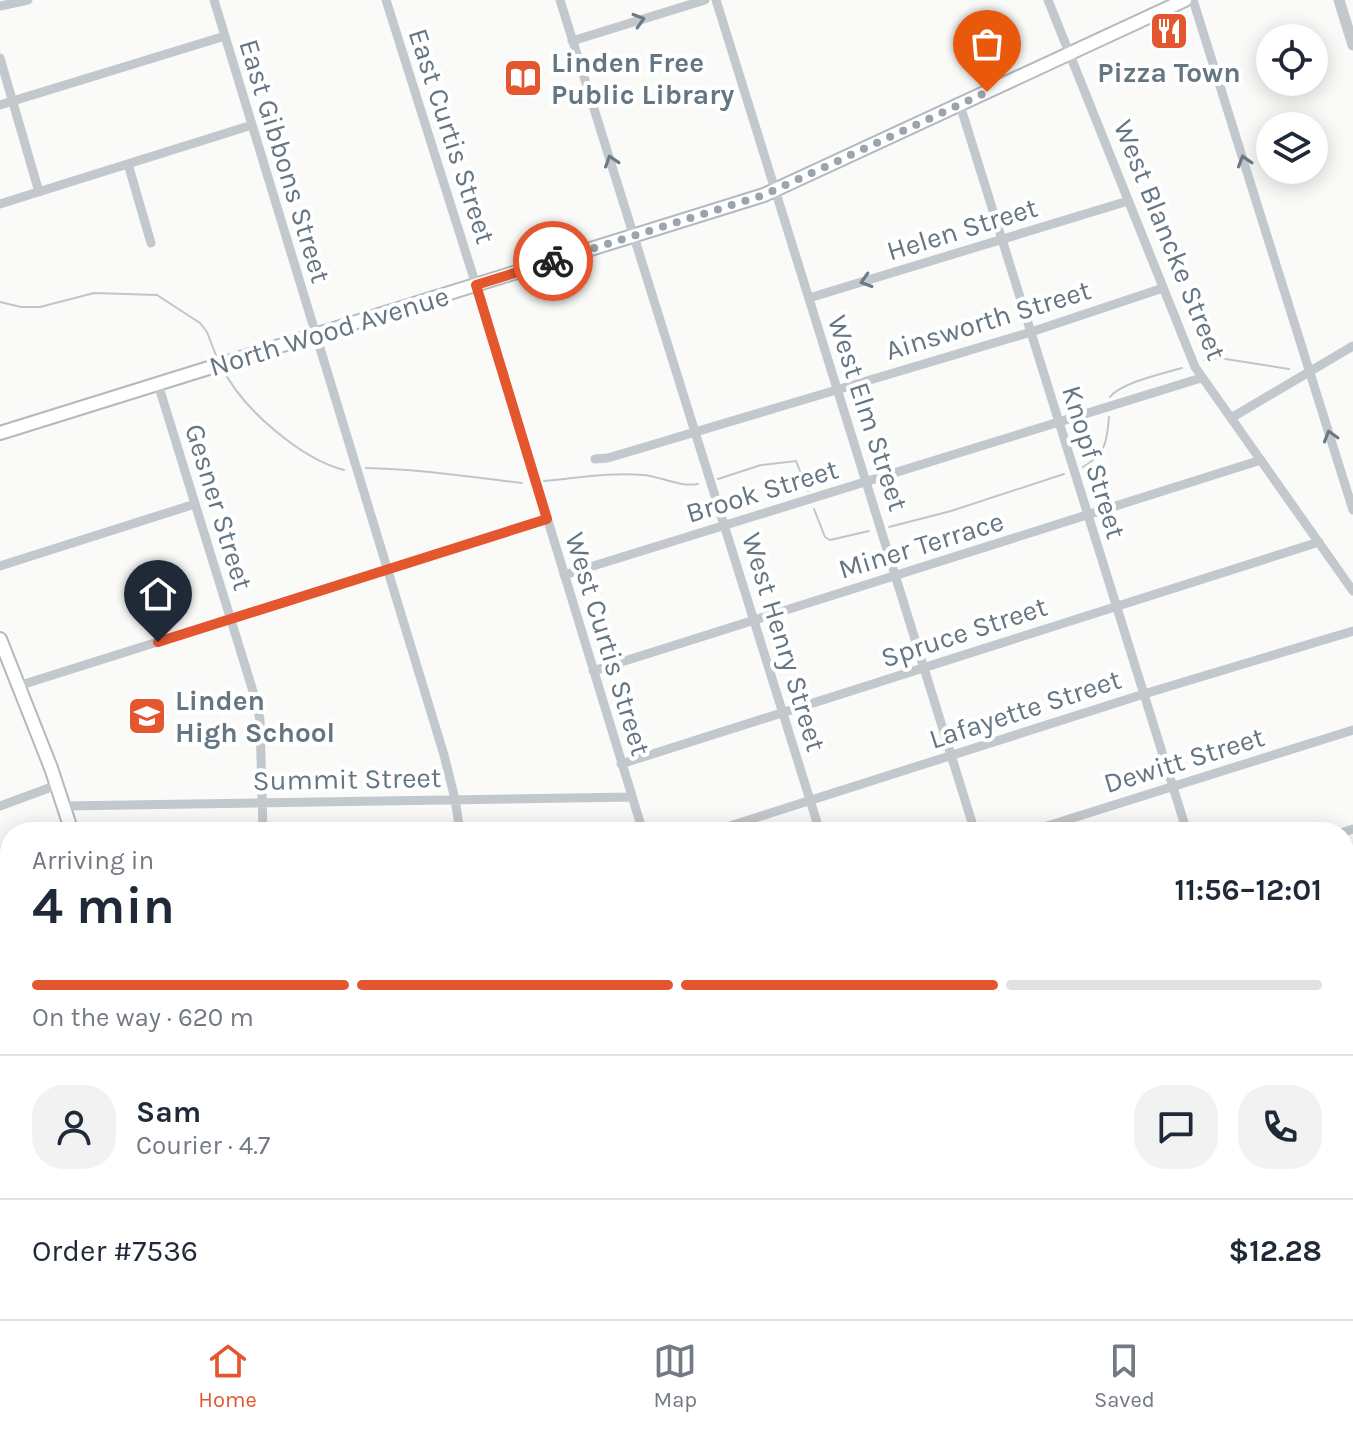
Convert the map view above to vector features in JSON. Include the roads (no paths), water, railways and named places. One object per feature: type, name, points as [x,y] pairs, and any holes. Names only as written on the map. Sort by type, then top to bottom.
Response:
[{"type":"main road","name":"North Wood Avenue","points":[[0,433],[774,190],[1185,0]]},
{"type":"main road","points":[[0,639],[69,822]]},
{"type":"street","points":[[0,6],[28,0]]},
{"type":"street","name":"East Gibbons Street","points":[[214,0],[388,569],[455,799],[458,822]]},
{"type":"street","name":"East Curtis Street","points":[[386,0],[476,285]]},
{"type":"street","name":"West Henry Street","points":[[560,0],[817,822]]},
{"type":"street","points":[[572,41],[705,0]]},
{"type":"street","name":"West Elm Street","points":[[716,0],[972,822]]},
{"type":"street","points":[[1193,0],[1353,510]]},
{"type":"street","points":[[1339,0],[1353,45]]},
{"type":"street","name":"West Blancke Street","points":[[1049,1],[1185,346],[1201,378],[1353,591]]},
{"type":"street","points":[[0,105],[225,36]]},
{"type":"street","points":[[0,58],[39,192]]},
{"type":"street","name":"Knopf Street","points":[[960,105],[1184,822]]},
{"type":"street","points":[[0,204],[252,125]]},
{"type":"street","points":[[128,164],[151,243]]},
{"type":"street","name":"Helen Street","points":[[809,298],[1128,201]]},
{"type":"street","name":"West Curtis Street","points":[[476,285],[640,822]]},
{"type":"street","name":"Ainsworth Street","points":[[595,459],[608,458],[1031,332],[1163,288]]},
{"type":"street","points":[[1231,418],[1353,346]]},
{"type":"street","name":"Brook Street","points":[[564,575],[1201,378]]},
{"type":"street","name":"Gesner Street","points":[[158,384],[260,720],[263,822]]},
{"type":"street","name":"Miner Terrace","points":[[593,671],[1261,460]]},
{"type":"street","points":[[0,566],[195,504]]},
{"type":"street","points":[[18,686],[547,519]]},
{"type":"street","name":"Spruce Street","points":[[621,764],[1319,542]]},
{"type":"street","name":"Lafayette Street","points":[[742,822],[1353,631]]},
{"type":"street","name":"Dewitt Street","points":[[1060,822],[1353,730]]},
{"type":"street","points":[[0,806],[57,785]]},
{"type":"street","name":"Summit Street","points":[[63,806],[632,797]]},
{"type":"waterway","points":[[0,302],[40,307],[94,293],[157,295],[200,323],[217,358]]},
{"type":"waterway","points":[[1204,360],[1219,358],[1289,369]]},
{"type":"waterway","points":[[222,367],[243,399],[274,430],[309,455],[344,470]]},
{"type":"waterway","points":[[1110,397],[1133,383],[1182,368]]},
{"type":"waterway","points":[[1083,467],[1101,452],[1109,417]]},
{"type":"waterway","points":[[718,479],[761,465],[796,461],[808,491]]},
{"type":"waterway","points":[[366,468],[522,483]]},
{"type":"waterway","points":[[544,481],[631,474],[698,484]]},
{"type":"waterway","points":[[889,527],[951,511],[1064,474]]},
{"type":"waterway","points":[[814,509],[825,537],[830,540],[869,531]]},
{"type":"place","name":"Pizza Town","points":[[1169,31]]},
{"type":"place","name":"Linden Free Public Library","points":[[523,78]]},
{"type":"place","name":"Linden High School","points":[[147,716]]}]
